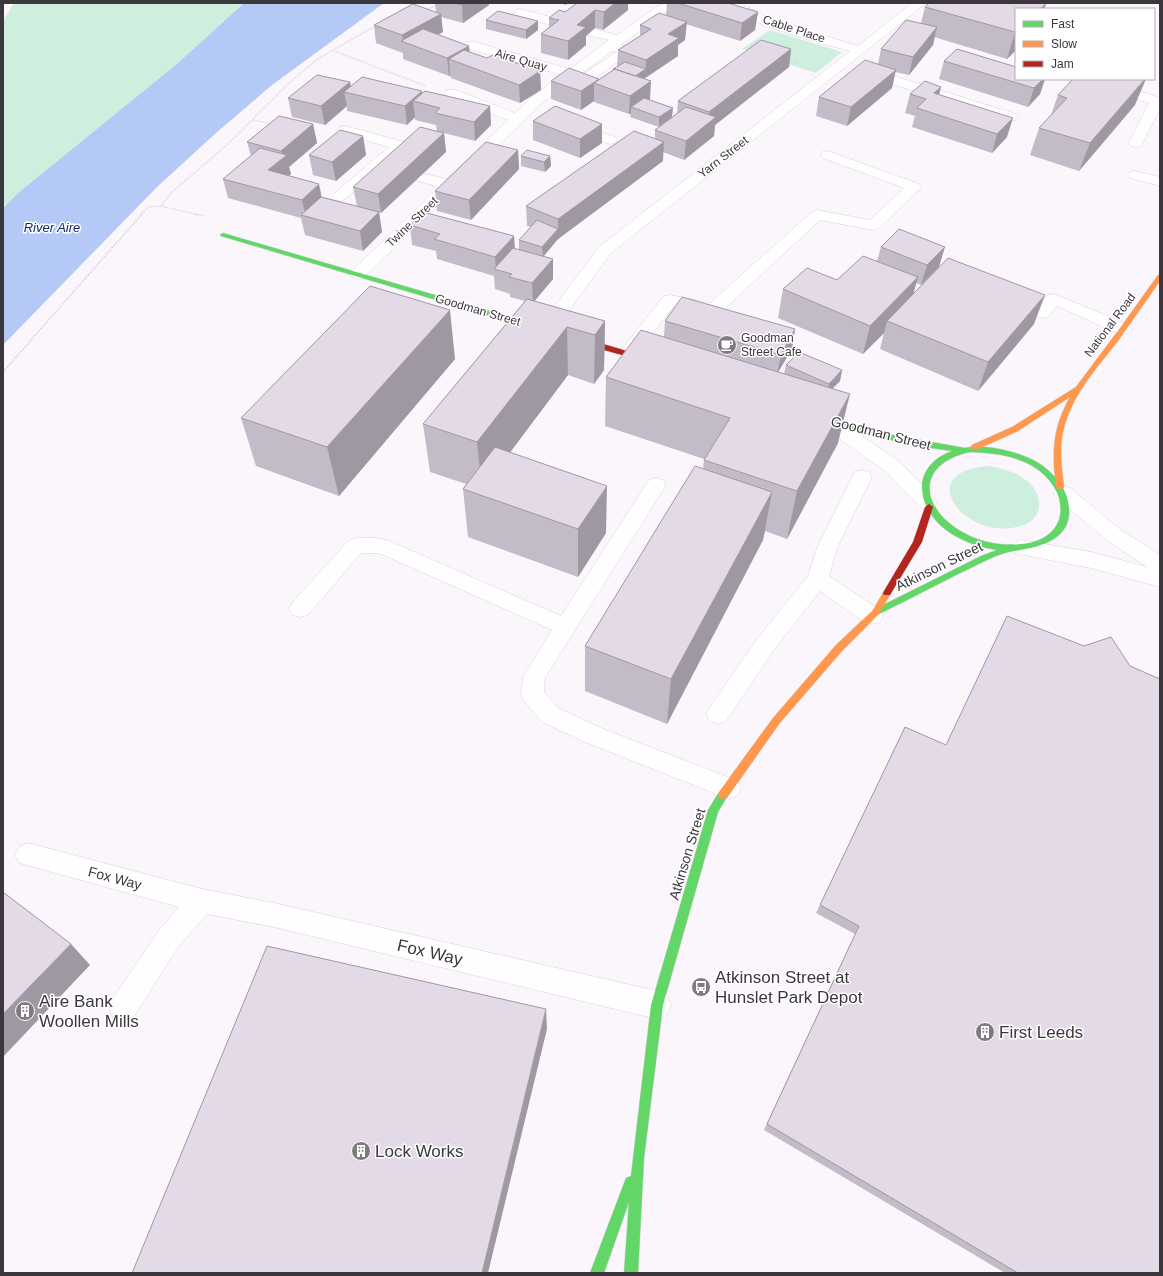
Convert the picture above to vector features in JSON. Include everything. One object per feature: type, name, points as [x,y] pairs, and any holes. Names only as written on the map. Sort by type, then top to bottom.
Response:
[{"type":"street","name":"Twine Street","points":[[358,274],[538,99],[614,42],[660,10],[676,3]]},
{"type":"street","name":"Cable Place","points":[[731,3],[743,12],[859,50]]},
{"type":"street","name":"Yarn Street","points":[[521,342],[545,330],[605,250],[920,3]]},
{"type":"street","points":[[520,13],[570,26]]},
{"type":"street","points":[[591,32],[614,42]]},
{"type":"street","name":"Aire Quay","points":[[470,45],[572,74]]},
{"type":"street","points":[[843,64],[1011,117]]},
{"type":"street","points":[[1103,80],[1110,86],[1158,102],[1136,143]]},
{"type":"street","points":[[451,93],[522,114],[540,115]]},
{"type":"street","points":[[562,122],[610,140]]},
{"type":"street","points":[[340,196],[383,167],[399,145],[345,130]]},
{"type":"street","points":[[627,354],[670,300],[714,309],[817,215],[873,225],[914,187],[828,155]]},
{"type":"street","points":[[1135,175],[1160,182]]},
{"type":"street","points":[[420,177],[451,185]]},
{"type":"street","name":"Goodman Street","points":[[223,235],[545,330]]},
{"type":"street","name":"National Road","points":[[1061,490],[1057,447],[1059,432],[1067,408],[1079,387],[1123,329],[1160,276]]},
{"type":"street","points":[[998,297],[1042,312],[1054,299],[1123,329]]},
{"type":"street","points":[[568,336],[664,364]]},
{"type":"street","name":"National Road","points":[[967,450],[1010,433],[1031,421],[1079,387]]},
{"type":"street","name":"Goodman Street","points":[[815,414],[900,440],[930,446],[967,450]]},
{"type":"street","name":"Goodman Street","points":[[815,414],[887,462],[928,505]]},
{"type":"street","points":[[1160,565],[1114,536],[1061,490],[1043,470],[1020,457],[988,449],[967,450],[950,454],[939,460],[930,469],[924,481],[924,489],[928,505],[940,521],[959,535],[981,544],[1048,551],[1111,564],[1160,579]]},
{"type":"street","points":[[718,714],[765,645],[818,579],[827,548],[862,477]]},
{"type":"street","points":[[656,485],[534,677],[532,694],[550,715],[593,735],[729,788]]},
{"type":"street","points":[[1018,548],[1040,543],[1055,535],[1062,527],[1066,518],[1067,506],[1061,490]]},
{"type":"street","name":"Atkinson Street","points":[[631,1273],[638,1158],[658,1005],[714,810],[776,721],[839,648],[874,614],[919,541],[926,526],[928,505]]},
{"type":"street","points":[[300,609],[356,545],[382,546],[566,628]]},
{"type":"street","name":"Atkinson Street","points":[[874,614],[984,558],[1018,548]]},
{"type":"street","points":[[818,579],[874,614]]},
{"type":"street","name":"Fox Way","points":[[28,856],[202,901],[274,915],[658,1005]]},
{"type":"street","points":[[123,1008],[170,938],[202,901]]},
{"type":"street","name":"Atkinson Street","points":[[597,1273],[638,1158]]},
{"type":"path","points":[[394,15],[414,3]]},
{"type":"path","points":[[420,11],[439,5]]},
{"type":"path","points":[[3,372],[148,207],[161,206],[172,192],[228,144],[288,84],[316,60],[380,23]]},
{"type":"path","points":[[362,33],[377,28]]},
{"type":"path","points":[[333,51],[431,88],[451,93]]},
{"type":"path","points":[[253,120],[279,125]]},
{"type":"green space","points":[[14,3],[244,3],[178,63],[18,193],[3,208],[3,21]]},
{"type":"green space","points":[[770,30],[842,52],[816,73],[742,49]]},
{"type":"green space","points":[[988,466],[1004,469],[1014,473],[1033,486],[1039,499],[1039,506],[1037,513],[1029,523],[1021,526],[1001,529],[982,525],[966,516],[955,505],[950,492],[953,480],[965,471]]},
{"type":"water","name":"River Aire","points":[[244,3],[384,3],[272,85],[216,133],[158,186],[3,345],[3,208],[18,193],[178,63]]},
{"type":"building","points":[[577,3],[615,3],[604,12],[595,10],[577,25],[586,27],[568,41],[541,34],[559,20],[549,18],[559,10],[565,12]]},
{"type":"building","points":[[678,3],[728,3],[758,12],[742,23]]},
{"type":"building","points":[[929,3],[1046,4],[1041,8],[1015,8],[1015,32],[925,7]]},
{"type":"building","points":[[413,4],[441,14],[402,35],[374,25]]},
{"type":"building","points":[[498,11],[538,21],[526,30],[486,20]]},
{"type":"building","points":[[659,13],[687,22],[668,34],[679,38],[646,60],[618,50],[651,29],[640,25]]},
{"type":"building","points":[[906,20],[937,27],[913,57],[881,49]]},
{"type":"building","points":[[423,29],[469,46],[447,58],[401,41]]},
{"type":"building","points":[[761,40],[791,49],[709,112],[678,101]]},
{"type":"building","points":[[957,49],[1015,67],[1015,80],[1042,80],[1034,88],[944,61]]},
{"type":"building","points":[[464,50],[487,58],[493,55],[540,71],[519,85],[449,59]]},
{"type":"building","points":[[865,60],[896,70],[851,107],[819,97]]},
{"type":"building","points":[[625,62],[646,69],[635,76],[613,69]]},
{"type":"building","points":[[569,68],[599,79],[581,91],[551,81]]},
{"type":"building","points":[[615,69],[651,81],[630,96],[594,83]]},
{"type":"building","points":[[317,75],[350,82],[321,106],[288,98]]},
{"type":"building","points":[[362,77],[422,91],[405,106],[344,92]]},
{"type":"building","points":[[1072,80],[1144,80],[1090,143],[1039,128],[1067,98],[1058,95]]},
{"type":"building","points":[[925,81],[941,87],[934,93],[1013,118],[997,134],[917,108],[926,99],[910,94]]},
{"type":"building","points":[[425,91],[490,106],[474,122],[435,113],[440,108],[413,101]]},
{"type":"building","points":[[644,98],[673,108],[659,117],[631,107]]},
{"type":"building","points":[[555,106],[602,124],[580,139],[533,121]]},
{"type":"building","points":[[686,107],[716,117],[686,141],[655,130]]},
{"type":"building","points":[[279,116],[313,124],[281,151],[247,142]]},
{"type":"building","points":[[420,127],[444,133],[378,194],[353,187]]},
{"type":"building","points":[[340,130],[363,136],[332,162],[309,155]]},
{"type":"building","points":[[634,131],[664,142],[558,219],[526,206]]},
{"type":"building","points":[[486,142],[518,150],[469,200],[435,191]]},
{"type":"building","points":[[260,148],[287,155],[268,170],[319,184],[302,200],[223,179]]},
{"type":"building","points":[[527,150],[550,156],[544,162],[521,156]]},
{"type":"building","points":[[321,197],[379,212],[360,231],[301,215]]},
{"type":"building","points":[[423,212],[514,236],[495,257],[434,239],[440,234],[410,225]]},
{"type":"building","points":[[537,220],[558,229],[542,247],[519,240]]},
{"type":"building","points":[[899,229],[945,247],[927,265],[881,247]]},
{"type":"building","points":[[513,248],[553,259],[532,283],[509,277],[512,274],[494,269]]},
{"type":"building","points":[[863,256],[918,277],[870,326],[783,289],[807,268],[837,280]]},
{"type":"building","points":[[948,258],[1045,295],[988,362],[887,321]]},
{"type":"building","points":[[370,286],[450,310],[327,447],[241,418]]},
{"type":"building","points":[[682,297],[795,329],[781,355],[665,321]]},
{"type":"building","points":[[527,299],[605,321],[595,335],[567,327],[477,442],[423,424]]},
{"type":"building","points":[[641,330],[850,394],[797,491],[704,460],[730,418],[606,377]]},
{"type":"building","points":[[799,352],[842,370],[829,384],[786,365]]},
{"type":"building","points":[[495,447],[607,486],[578,529],[463,489]]},
{"type":"building","points":[[695,466],[772,492],[671,679],[585,646]]},
{"type":"building","name":"First Leeds","points":[[1007,616],[1084,646],[1111,637],[1130,666],[1160,679],[1160,1273],[1018,1273],[767,1124],[859,926],[820,905],[905,727],[946,745]]},
{"type":"building","points":[[3,892],[71,944],[3,1014]]},
{"type":"building","name":"Lock Works","points":[[267,946],[546,1009],[482,1273],[132,1273]]},
{"type":"traffic: fast","points":[[223,235],[539,328]]},
{"type":"traffic: fast","points":[[814,414],[851,427],[888,437],[926,445],[964,450]]},
{"type":"traffic: fast","points":[[970,449],[996,451],[1013,455],[1037,465],[1050,475],[1059,487],[1064,500],[1066,512],[1062,524],[1054,535],[1042,542],[1025,547],[1008,548],[991,546],[974,542],[958,534],[939,518],[927,498],[925,487],[927,476],[933,467],[944,458],[953,453],[970,449]]},
{"type":"traffic: fast","points":[[876,612],[984,558],[1009,549]]},
{"type":"traffic: fast","points":[[631,1273],[638,1158],[657,1005],[713,810],[723,795]]},
{"type":"traffic: fast","points":[[597,1273],[630,1182]]},
{"type":"traffic: slow","points":[[1060,487],[1057,446],[1059,432],[1068,407],[1081,384],[1126,325],[1160,276]]},
{"type":"traffic: slow","points":[[975,447],[1015,429],[1076,389]]},
{"type":"traffic: slow","points":[[723,795],[776,721],[839,648],[876,612],[887,593]]},
{"type":"traffic: jam","points":[[576,339],[652,361]]},
{"type":"traffic: jam","points":[[887,593],[917,542],[926,520],[929,507]]},
{"type":"place","name":"Goodman Street Cafe","points":[[727,345]]},
{"type":"place","name":"Atkinson Street at Hunslet Park Depot","points":[[701,987]]},
{"type":"place","name":"Aire Bank Woollen Mills","points":[[25,1011]]},
{"type":"place","name":"First Leeds","points":[[985,1032]]},
{"type":"place","name":"Lock Works","points":[[361,1151]]}]
